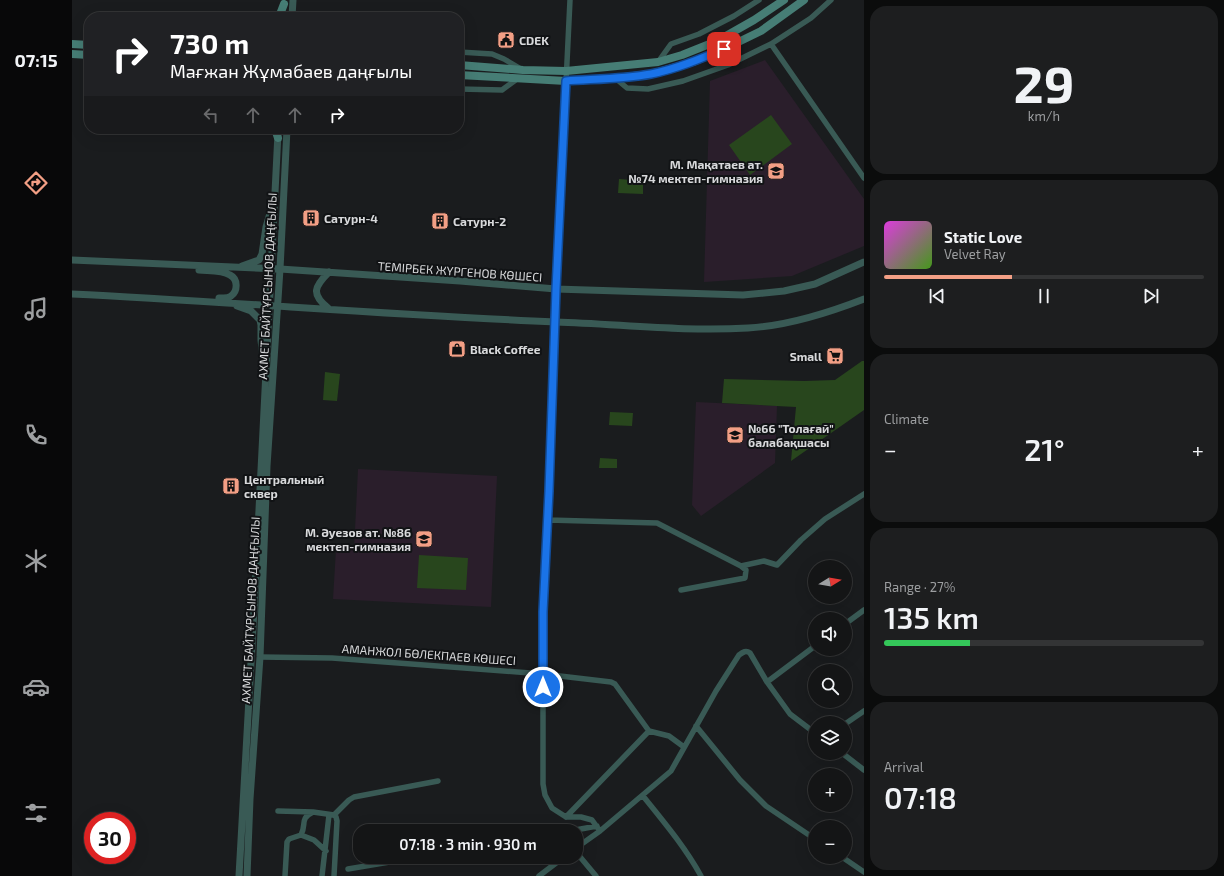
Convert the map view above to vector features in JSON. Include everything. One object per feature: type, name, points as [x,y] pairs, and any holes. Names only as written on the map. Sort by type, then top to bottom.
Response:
[{"type":"main road","points":[[464,65],[523,70],[566,71],[658,62],[682,55],[718,41],[784,0]]},
{"type":"main road","points":[[464,75],[566,81],[651,74],[699,60],[761,31],[804,0]]},
{"type":"main road","points":[[280,12],[284,2]]},
{"type":"main road","points":[[72,44],[84,45]]},
{"type":"main road","points":[[72,54],[84,55]]},
{"type":"main road","points":[[276,134],[278,138]]},
{"type":"street","points":[[292,12],[293,0]]},
{"type":"street","points":[[570,0],[556,289],[548,520],[543,612],[543,784],[545,795],[552,808],[566,817],[588,818],[592,820],[599,829]]},
{"type":"street","points":[[658,62],[671,44],[699,34],[734,16],[760,0]]},
{"type":"street","points":[[615,78],[627,88],[648,89],[670,85],[728,66],[771,44],[811,18],[831,0]]},
{"type":"street","points":[[283,12],[284,2]]},
{"type":"street","points":[[771,44],[864,178]]},
{"type":"street","points":[[464,52],[492,54],[523,70]]},
{"type":"street","points":[[464,89],[502,90],[518,78]]},
{"type":"street","name":"АХМЕТ БАЙТҰРСЫНОВ ДАҢҒЫЛЫ","points":[[247,876],[250,799],[260,657],[261,522],[265,378],[278,134]]},
{"type":"street","name":"АХМЕТ БАЙТҰРСЫНОВ ДАҢҒЫЛЫ","points":[[239,876],[254,617],[267,466],[278,306],[287,134]]},
{"type":"street","points":[[239,268],[258,260],[262,254],[266,228],[275,196]]},
{"type":"street","name":"ТЕМІРБЕК ЖҮРГЕНОВ КӨШЕСІ","points":[[72,260],[280,269],[556,289],[750,295],[784,291],[815,284],[864,262]]},
{"type":"street","points":[[170,299],[177,296],[226,298],[232,296],[236,290],[236,280],[231,275],[220,272],[187,269],[175,264]]},
{"type":"street","points":[[328,308],[317,298],[316,291],[320,281],[329,272]]},
{"type":"street","points":[[72,294],[328,308],[451,317],[660,327],[749,328],[790,322],[844,307],[864,299]]},
{"type":"street","points":[[228,302],[251,311],[260,320],[265,378]]},
{"type":"street","points":[[741,566],[764,561],[777,565],[801,540],[825,519],[864,494]]},
{"type":"street","points":[[548,520],[657,523],[741,566],[746,570],[745,578],[680,590]]},
{"type":"street","points":[[852,619],[864,610]]},
{"type":"street","points":[[583,842],[672,772],[684,747],[716,691],[739,655],[743,652],[748,651],[750,653],[767,682],[790,714],[808,727]]},
{"type":"street","points":[[767,682],[808,651]]},
{"type":"street","name":"АМАНЖОЛ БӨЛЕКПАЕВ КӨШЕСІ","points":[[260,657],[312,657],[543,674],[611,682],[615,684],[648,731]]},
{"type":"street","points":[[852,719],[864,711]]},
{"type":"street","points":[[696,726],[740,780],[766,806],[808,834]]},
{"type":"street","points":[[566,817],[648,731],[669,736],[684,747]]},
{"type":"street","points":[[851,760],[864,770]]},
{"type":"street","points":[[322,876],[331,815],[349,800],[354,797],[438,781]]},
{"type":"street","points":[[643,796],[690,856],[701,876]]},
{"type":"street","points":[[278,811],[313,812],[336,817],[334,876]]},
{"type":"street","points":[[301,835],[303,831],[303,820],[306,815],[313,812]]},
{"type":"street","points":[[583,830],[599,829]]},
{"type":"street","points":[[285,876],[287,842],[290,839],[301,835],[314,840],[326,851]]},
{"type":"street","points":[[583,860],[596,876]]},
{"type":"street","points":[[348,869],[378,864]]},
{"type":"street","points":[[539,876],[555,864]]},
{"type":"street","points":[[852,864],[864,872]]},
{"type":"shaded area","name":"М. Мақатаев ат. №74 мектеп-гимназия","points":[[765,60],[864,199],[864,246],[792,276],[704,282],[710,81]]},
{"type":"shaded area","name":"№66 \"Толағай\" балабақшасы","points":[[696,402],[777,406],[775,463],[701,516],[692,505]]},
{"type":"shaded area","name":"М. Әуезов ат. №86 мектеп-гимназия","points":[[358,469],[497,476],[491,607],[333,599],[336,549],[354,550]]},
{"type":"green space","points":[[771,115],[792,144],[750,175],[729,145]]},
{"type":"green space","points":[[619,179],[643,181],[643,194],[618,193]]},
{"type":"green space","points":[[864,361],[864,410],[791,461],[796,407],[722,403],[724,379],[804,381],[835,380]]},
{"type":"green space","points":[[325,372],[340,374],[337,401],[323,400]]},
{"type":"green space","points":[[610,412],[633,413],[632,426],[609,425]]},
{"type":"green space","points":[[600,458],[617,459],[617,468],[599,468]]},
{"type":"green space","points":[[419,555],[468,558],[466,590],[417,588]]},
{"type":"place","name":"CDEK","points":[[506,40]]},
{"type":"place","name":"М. Мақатаев ат. №74 мектеп-гимназия","points":[[776,171]]},
{"type":"place","name":"Сатурн-4","points":[[311,218]]},
{"type":"place","name":"Сатурн-2","points":[[440,221]]},
{"type":"place","name":"Black Coffee","points":[[457,349]]},
{"type":"place","name":"Small","points":[[835,356]]},
{"type":"place","name":"№66 \"Толағай\" балабақшасы","points":[[735,435]]},
{"type":"place","name":"Центральный сквер","points":[[231,486]]},
{"type":"place","name":"М. Әуезов ат. №86 мектеп-гимназия","points":[[424,539]]},
{"type":"route","points":[[543,687],[543,612],[566,81],[651,74],[693,62],[724,49]]}]
